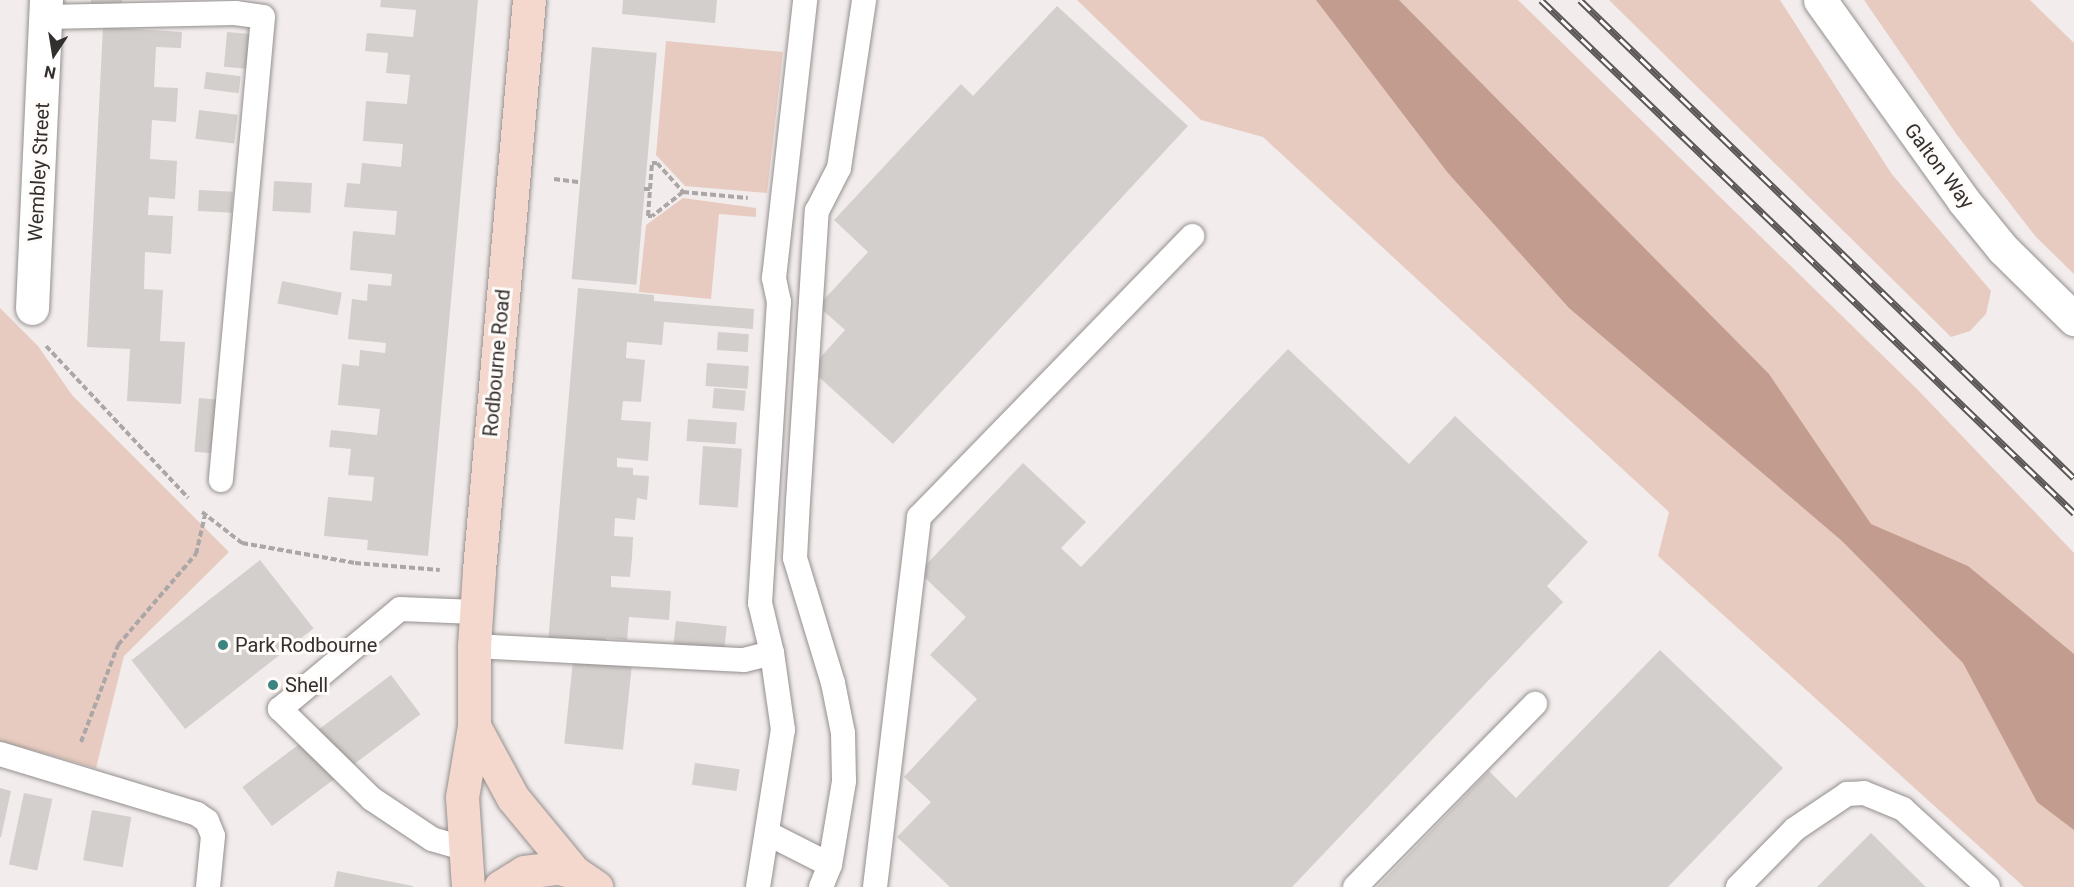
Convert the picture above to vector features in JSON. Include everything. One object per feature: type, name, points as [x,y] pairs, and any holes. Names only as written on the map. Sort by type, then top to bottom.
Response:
[{"type":"main road","name":"Rodbourne Road","points":[[468,887],[463,848],[462,797],[474,726],[476,612],[529,0]]},
{"type":"main road","name":"Rodbourne Road","points":[[474,726],[513,798],[591,883]]},
{"type":"main road","points":[[500,887],[524,872],[543,868],[591,883]]},
{"type":"street","name":"Galton Way","points":[[1820,0],[1963,200],[2003,249],[2074,319]]},
{"type":"street","name":"Wembley Street","points":[[32,308],[46,9]]},
{"type":"lane","points":[[758,887],[769,834],[783,730],[772,653],[760,603],[778,302],[774,278],[776,235],[805,0]]},
{"type":"lane","points":[[769,834],[825,876],[844,781],[843,733],[833,683],[795,558],[796,535],[817,211],[839,168],[864,0]]},
{"type":"lane","points":[[46,9],[235,13],[263,17],[221,480]]},
{"type":"lane","points":[[875,887],[919,517],[1192,236]]},
{"type":"lane","points":[[463,848],[432,839],[372,799],[280,709],[400,609],[476,612]]},
{"type":"lane","points":[[474,646],[744,660],[772,653]]},
{"type":"lane","points":[[1354,887],[1535,704]]},
{"type":"lane","points":[[0,754],[171,804],[207,821],[214,853],[208,887]]},
{"type":"lane","points":[[1738,887],[1795,829],[1847,794],[1864,793],[1903,808],[1988,887]]},
{"type":"path","points":[[683,192],[652,216],[648,216],[652,163],[657,163],[683,192],[782,201]]},
{"type":"path","points":[[644,189],[650,189]]},
{"type":"path","points":[[70,773],[118,645],[196,554],[205,516]]},
{"type":"shaded area","points":[[1077,0],[1518,0],[1918,390],[2074,553],[2074,887],[2024,887],[1658,556],[1669,512],[1263,137],[1201,120]]},
{"type":"shaded area","points":[[1316,0],[1399,0],[1769,374],[1871,524],[1968,566],[2074,654],[2074,830],[2037,802],[1963,663],[1842,541],[1569,308],[1448,173]]},
{"type":"shaded area","points":[[1609,0],[1780,0],[1891,173],[1991,291],[1986,314],[1970,331],[1951,337]]},
{"type":"shaded area","points":[[1864,0],[2030,0],[2074,43],[2074,274],[2036,237],[1957,135]]},
{"type":"shaded area","points":[[666,41],[783,52],[767,193],[685,186],[656,155]]},
{"type":"shaded area","points":[[683,198],[756,208],[756,217],[719,214],[711,299],[639,292],[646,225]]},
{"type":"shaded area","points":[[0,308],[38,346],[72,395],[229,552],[124,656],[96,768],[0,741]]},
{"type":"building","points":[[91,0],[122,0],[122,5],[91,4]]},
{"type":"building","points":[[381,0],[478,0],[428,556],[367,550],[368,540],[324,536],[328,497],[372,501],[374,477],[348,475],[351,449],[329,447],[331,430],[377,435],[380,409],[338,405],[342,364],[359,366],[360,350],[385,353],[386,343],[348,339],[352,299],[367,301],[368,284],[391,286],[392,274],[350,270],[353,231],[395,235],[397,211],[344,207],[347,183],[360,184],[362,163],[401,167],[403,144],[363,141],[366,101],[407,104],[410,75],[386,73],[388,53],[365,51],[367,33],[413,37],[416,10],[380,7]]},
{"type":"building","points":[[623,0],[717,0],[715,23],[622,14]]},
{"type":"building","points":[[1057,6],[1188,126],[893,444],[810,369],[845,330],[818,306],[868,252],[834,220],[961,84],[973,96]]},
{"type":"building","points":[[103,27],[182,32],[181,48],[156,47],[154,87],[178,88],[176,122],[152,120],[150,159],[177,161],[175,199],[149,197],[148,215],[173,216],[171,254],[145,252],[144,289],[163,290],[160,341],[185,342],[181,404],[127,401],[130,349],[87,347]]},
{"type":"building","points":[[227,32],[250,34],[247,69],[224,67]]},
{"type":"building","points":[[592,47],[657,53],[636,285],[572,279]]},
{"type":"building","points":[[206,72],[241,76],[239,93],[204,89]]},
{"type":"building","points":[[199,110],[238,115],[234,144],[195,139]]},
{"type":"building","points":[[274,181],[312,183],[310,213],[272,211]]},
{"type":"building","points":[[199,190],[233,192],[232,213],[198,211]]},
{"type":"building","points":[[282,281],[342,293],[337,315],[278,304]]},
{"type":"building","points":[[578,288],[654,295],[654,301],[754,309],[753,329],[664,322],[662,345],[627,342],[626,358],[645,360],[641,402],[623,401],[621,420],[651,422],[648,461],[617,458],[617,467],[633,468],[633,475],[649,476],[647,500],[637,498],[635,520],[615,518],[614,536],[633,537],[632,557],[630,577],[611,576],[611,587],[671,591],[669,620],[629,617],[627,640],[606,638],[605,647],[548,643]]},
{"type":"building","points":[[718,332],[749,334],[748,352],[717,350]]},
{"type":"building","points":[[1288,349],[1409,464],[1455,416],[1588,542],[1547,586],[1563,602],[1292,887],[950,887],[897,837],[931,802],[904,777],[977,699],[930,655],[966,617],[919,572],[1023,463],[1086,522],[1061,548],[1081,567]]},
{"type":"building","points":[[707,363],[749,366],[747,389],[705,386]]},
{"type":"building","points":[[714,388],[746,391],[744,411],[712,408]]},
{"type":"building","points":[[199,398],[220,400],[215,454],[194,452]]},
{"type":"building","points":[[688,419],[737,422],[735,444],[686,441]]},
{"type":"building","points":[[703,446],[742,449],[738,508],[699,505]]},
{"type":"building","name":"Park Rodbourne","points":[[260,560],[314,629],[185,729],[132,660]]},
{"type":"building","points":[[676,621],[727,626],[724,654],[673,649]]},
{"type":"building","points":[[1660,650],[1783,768],[1668,887],[1377,887],[1489,771],[1516,798]]},
{"type":"building","points":[[573,661],[632,667],[623,750],[564,744]]},
{"type":"building","points":[[391,675],[420,714],[272,826],[242,787]]},
{"type":"building","points":[[695,763],[740,769],[737,791],[692,785]]},
{"type":"building","points":[[0,788],[11,791],[1,837],[0,837]]},
{"type":"building","points":[[24,793],[52,799],[37,870],[9,864]]},
{"type":"building","points":[[92,810],[131,817],[123,867],[83,860]]},
{"type":"building","points":[[1871,833],[1926,887],[1817,887]]},
{"type":"building","points":[[337,871],[413,886],[413,887],[334,887]]},
{"type":"railway","points":[[1541,0],[2074,513]]},
{"type":"railway","points":[[1580,0],[2074,478]]},
{"type":"place","name":"Park Rodbourne","points":[[223,645]]},
{"type":"place","name":"Shell","points":[[273,685]]}]
